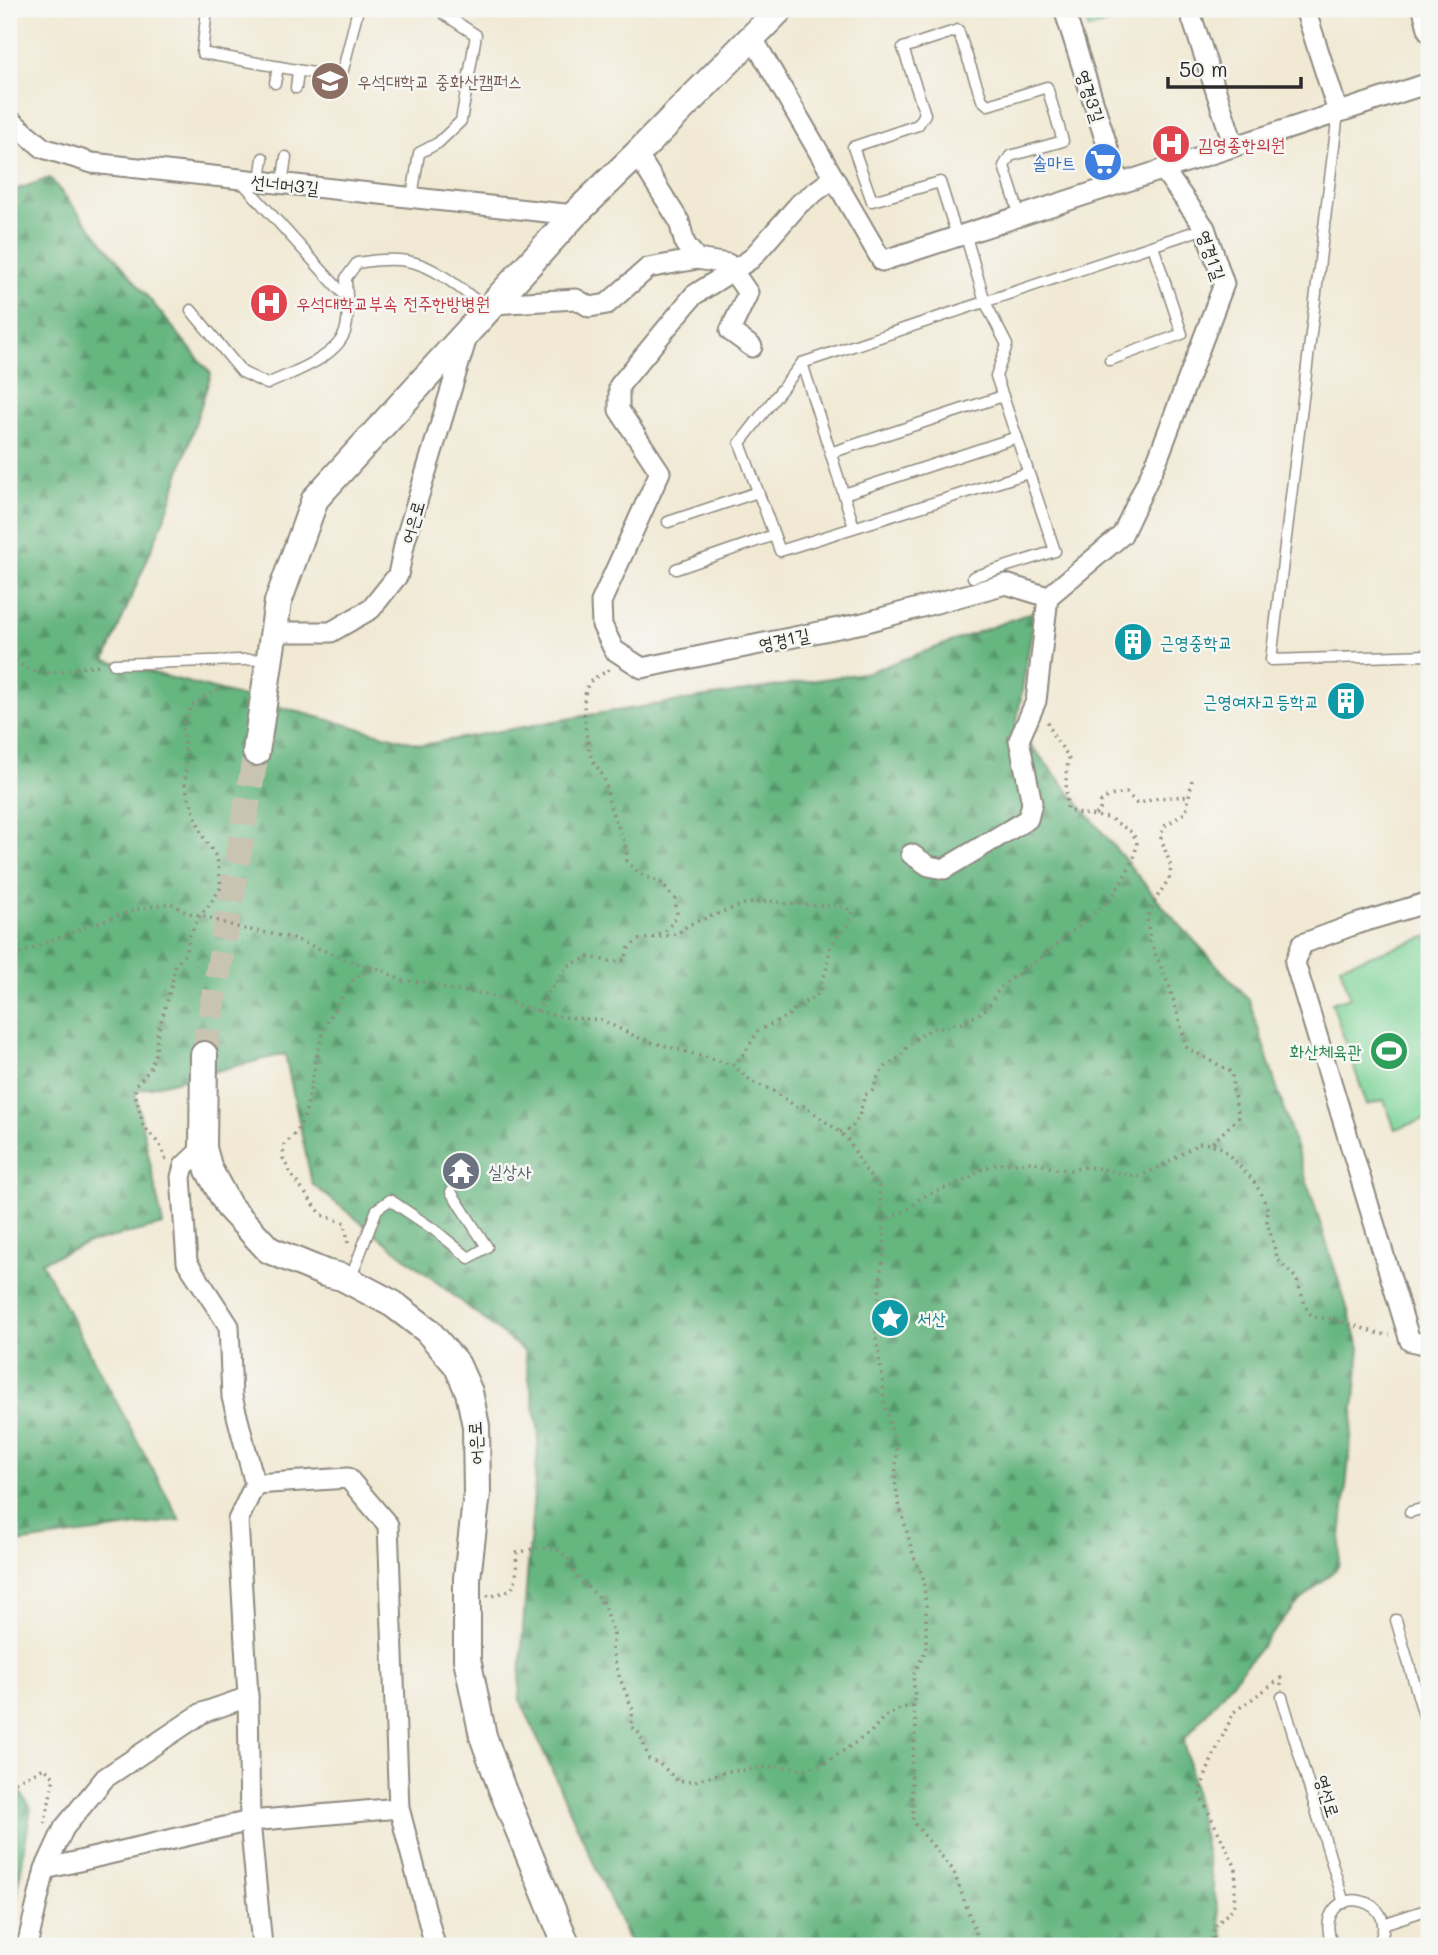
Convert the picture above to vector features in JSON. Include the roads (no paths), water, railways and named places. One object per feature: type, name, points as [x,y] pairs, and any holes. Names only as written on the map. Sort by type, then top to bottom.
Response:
[{"type":"street","name":"어은로","points":[[256,752],[278,602],[315,499],[574,215],[638,154],[780,9]]},
{"type":"street","name":"영경3길","points":[[1064,9],[1119,183]]},
{"type":"street","points":[[1189,9],[1234,146]]},
{"type":"street","points":[[1305,9],[1338,113]]},
{"type":"street","points":[[1423,9],[1429,32]]},
{"type":"street","points":[[752,37],[881,261],[1429,83]]},
{"type":"street","name":"선너머3길","points":[[9,119],[43,148],[92,163],[574,215]]},
{"type":"street","points":[[638,154],[679,221],[685,244],[697,259]]},
{"type":"street","name":"영경1길","points":[[732,271],[694,295],[619,386],[619,410],[660,472],[601,602],[603,625],[614,650],[642,668],[863,622],[1006,583],[1048,597],[1122,535],[1158,458],[1224,284],[1205,228],[1163,169]]},
{"type":"street","points":[[732,271],[751,259],[800,203],[834,178]]},
{"type":"street","points":[[490,307],[576,299],[590,307],[607,304],[648,268],[697,259],[728,264],[748,293],[730,331],[752,347]]},
{"type":"street","name":"어은로","points":[[274,632],[331,632],[371,609],[398,575],[405,541],[469,330]]},
{"type":"street","points":[[911,854],[929,866],[944,869],[1028,819],[1032,803],[1019,740],[1036,701],[1048,597]]},
{"type":"street","points":[[1429,902],[1302,944],[1295,963],[1410,1341],[1429,1345]]},
{"type":"street","name":"어은로","points":[[204,1055],[203,1148],[209,1170],[229,1207],[269,1250],[346,1279],[393,1304],[427,1330],[457,1365],[469,1392],[476,1426],[477,1493],[467,1578],[467,1660],[483,1736],[567,1946]]},
{"type":"street","points":[[203,1148],[184,1166],[181,1177],[187,1262],[229,1326],[232,1397],[255,1484],[238,1520],[248,1697],[250,1821],[261,1946]]},
{"type":"street","points":[[255,1484],[348,1478],[388,1525],[399,1808],[435,1946]]},
{"type":"street","points":[[27,1946],[45,1869],[64,1828],[106,1778],[202,1713],[248,1697]]},
{"type":"street","points":[[45,1869],[250,1821],[399,1808]]},
{"type":"lane","points":[[207,9],[202,53],[341,78],[358,9]]},
{"type":"lane","points":[[412,198],[419,153],[439,143],[461,121],[476,35],[444,14],[443,9]]},
{"type":"lane","points":[[973,577],[1055,551],[996,376],[1007,345],[985,302],[940,182],[872,201],[853,147],[918,125],[925,114],[903,48],[958,30],[982,100],[988,105],[1047,87],[1063,141],[1010,156],[1004,166],[1020,216]]},
{"type":"lane","points":[[275,83],[278,67]]},
{"type":"lane","points":[[296,88],[298,71]]},
{"type":"lane","points":[[1338,113],[1271,660],[1429,655]]},
{"type":"lane","points":[[282,184],[286,157]]},
{"type":"lane","points":[[260,181],[263,158]]},
{"type":"lane","points":[[240,179],[346,297]]},
{"type":"lane","points":[[1028,473],[780,551],[740,443],[802,363],[1205,228]]},
{"type":"lane","points":[[1110,360],[1182,334],[1153,246]]},
{"type":"lane","points":[[191,310],[242,372],[267,384],[319,361],[346,332],[346,278],[357,263],[383,259],[410,261],[445,276],[490,307]]},
{"type":"lane","points":[[802,363],[854,527]]},
{"type":"lane","points":[[831,453],[1003,396]]},
{"type":"lane","points":[[844,494],[1017,437]]},
{"type":"lane","points":[[668,523],[758,492]]},
{"type":"lane","points":[[676,569],[774,535]]},
{"type":"lane","points":[[114,664],[270,659]]},
{"type":"lane","points":[[346,1279],[377,1209],[390,1200],[436,1231],[469,1258],[487,1247],[451,1192]]},
{"type":"lane","points":[[1410,1512],[1429,1507]]},
{"type":"lane","points":[[1396,1620],[1429,1733]]},
{"type":"lane","name":"영선로","points":[[1282,1697],[1344,1903]]},
{"type":"lane","points":[[1335,1946],[1330,1939],[1328,1927],[1331,1916],[1338,1906],[1348,1901],[1360,1900],[1371,1904],[1380,1913],[1384,1924],[1383,1935],[1376,1946]]},
{"type":"lane","points":[[1384,1924],[1429,1909]]},
{"type":"tunnel","points":[[204,1055],[256,752]]},
{"type":"place","name":"우석대학교 중화산캠퍼스","points":[[330,81]]},
{"type":"place","name":"김영종한의원","points":[[1171,144]]},
{"type":"place","name":"솔마트","points":[[1103,162]]},
{"type":"place","name":"우석대학교부속 전주한방병원","points":[[269,303]]},
{"type":"place","name":"근영중학교","points":[[1133,642]]},
{"type":"place","name":"근영여자고등학교","points":[[1346,701]]},
{"type":"place","name":"화산체육관","points":[[1389,1051]]},
{"type":"place","name":"실상사","points":[[461,1171]]},
{"type":"place","name":"서산","points":[[890,1318]]}]
